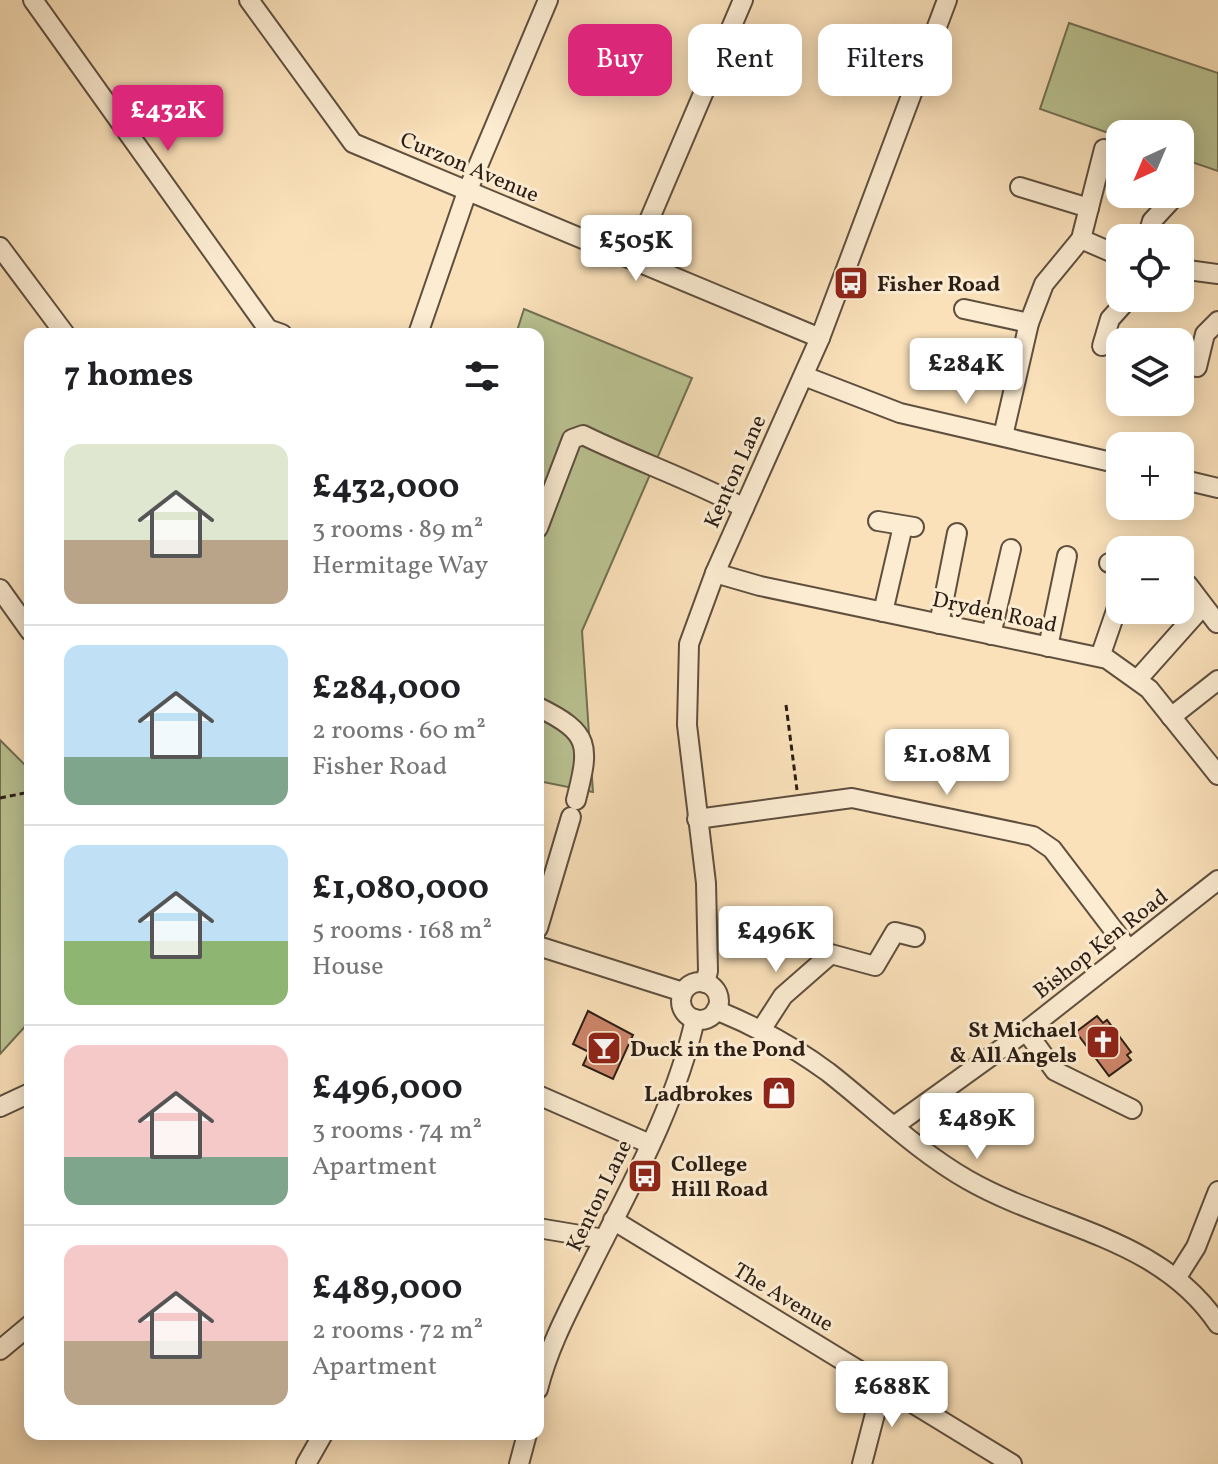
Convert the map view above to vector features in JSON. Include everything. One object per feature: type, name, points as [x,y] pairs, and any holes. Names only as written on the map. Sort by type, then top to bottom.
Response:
[{"type":"street","points":[[33,0],[267,328]]},
{"type":"street","name":"Curzon Avenue","points":[[249,0],[353,143],[820,338]]},
{"type":"street","points":[[420,328],[467,192],[548,0]]},
{"type":"street","points":[[633,258],[743,0]]},
{"type":"street","name":"Kenton Lane","points":[[705,983],[708,971],[706,883],[687,725],[689,644],[715,573],[820,338],[947,0]]},
{"type":"street","points":[[1003,436],[1029,323],[1044,284],[1081,239],[1104,149]]},
{"type":"street","points":[[1020,187],[1089,208]]},
{"type":"street","points":[[1154,224],[1166,208]]},
{"type":"street","points":[[1081,239],[1106,250]]},
{"type":"street","points":[[0,247],[61,328]]},
{"type":"street","points":[[1194,271],[1218,274]]},
{"type":"street","points":[[964,309],[1029,323]]},
{"type":"street","points":[[1102,346],[1110,319],[1116,312]]},
{"type":"street","points":[[1197,367],[1205,334],[1218,321]]},
{"type":"street","points":[[804,376],[900,413],[1106,461]]},
{"type":"street","points":[[544,512],[572,439],[583,435],[633,459],[700,484],[744,508]]},
{"type":"street","points":[[1194,482],[1218,488]]},
{"type":"street","points":[[878,521],[909,527],[883,612]]},
{"type":"street","points":[[939,624],[957,533]]},
{"type":"street","points":[[991,635],[1011,548]]},
{"type":"street","points":[[1048,647],[1066,555]]},
{"type":"street","name":"Dryden Road","points":[[715,573],[1100,657],[1138,679],[1218,775]]},
{"type":"street","points":[[0,589],[24,623]]},
{"type":"street","points":[[1194,593],[1217,623]]},
{"type":"street","points":[[1138,679],[1203,606]]},
{"type":"street","points":[[1100,657],[1111,624]]},
{"type":"street","points":[[1171,717],[1218,680]]},
{"type":"street","points":[[544,710],[570,723],[581,737],[585,766],[544,908]]},
{"type":"street","points":[[697,819],[852,798],[1033,836],[1052,849],[1129,950]]},
{"type":"street","name":"Bishop Ken Road","points":[[894,1126],[1026,1031],[1218,880]]},
{"type":"street","points":[[761,1030],[783,996],[831,954],[882,969],[895,932],[915,937]]},
{"type":"street","points":[[544,948],[683,992]]},
{"type":"street","points":[[705,983],[717,994],[716,1010],[709,1017],[695,1019],[682,1008],[683,992],[692,984],[705,983]]},
{"type":"street","points":[[716,1010],[761,1030],[825,1070],[969,1181],[1132,1249],[1177,1277],[1218,1324]]},
{"type":"street","name":"Kenton Lane","points":[[544,1372],[555,1341],[650,1144],[682,1064],[695,1019]]},
{"type":"street","points":[[1026,1031],[1055,1071],[1132,1109]]},
{"type":"street","points":[[0,1107],[24,1096]]},
{"type":"street","points":[[544,1098],[650,1144]]},
{"type":"street","points":[[1177,1277],[1196,1247],[1218,1191]]},
{"type":"street","name":"The Avenue","points":[[613,1220],[1012,1464]]},
{"type":"street","points":[[544,1229],[604,1239]]},
{"type":"street","points":[[0,1350],[24,1330]]},
{"type":"street","points":[[862,1464],[883,1383]]},
{"type":"street","points":[[306,1464],[320,1440]]},
{"type":"street","points":[[519,1464],[525,1440]]},
{"type":"path","points":[[786,705],[799,805]]},
{"type":"path","points":[[0,798],[24,793]]},
{"type":"green space","points":[[1069,23],[1218,73],[1218,171],[1194,163],[1194,120],[1106,120],[1106,132],[1040,109]]},
{"type":"green space","points":[[524,309],[692,378],[582,631],[593,792],[544,782],[544,328],[518,328]]},
{"type":"green space","points":[[0,740],[24,764],[24,1028],[0,1054]]},
{"type":"building","name":"Duck in the Pond","points":[[588,1011],[633,1035],[613,1079],[583,1065],[589,1052],[573,1044]]},
{"type":"building","name":"St Michael & All Angels","points":[[1097,1016],[1103,1023],[1107,1020],[1131,1052],[1127,1055],[1131,1060],[1109,1076],[1076,1032]]},
{"type":"place","name":"Fisher Road","points":[[851,283]]},
{"type":"place","name":"St Michael & All Angels","points":[[1103,1042]]},
{"type":"place","name":"Duck in the Pond","points":[[604,1048]]},
{"type":"place","name":"Ladbrokes","points":[[779,1093]]},
{"type":"place","name":"College Hill Road","points":[[645,1176]]}]
